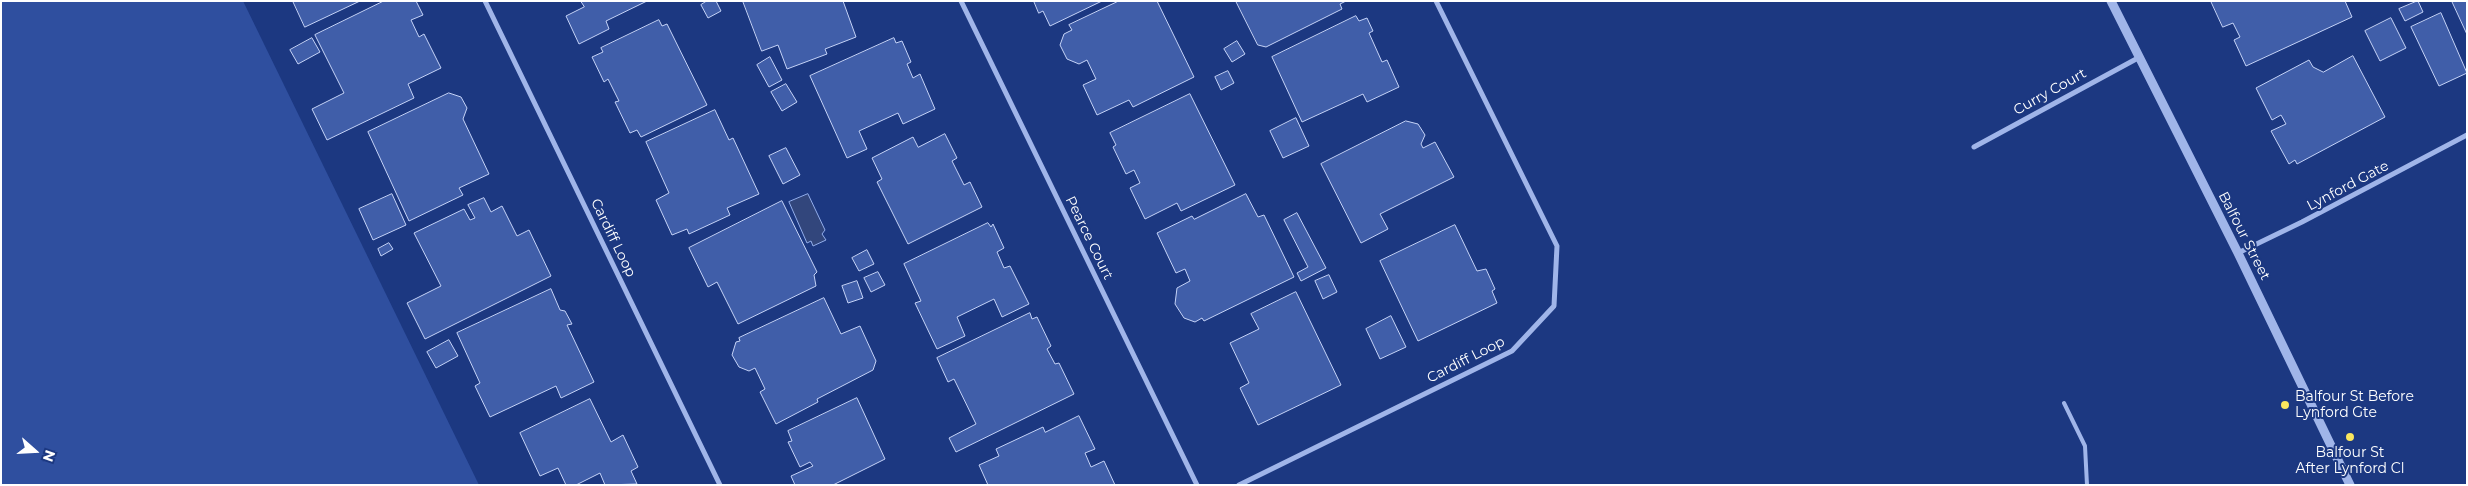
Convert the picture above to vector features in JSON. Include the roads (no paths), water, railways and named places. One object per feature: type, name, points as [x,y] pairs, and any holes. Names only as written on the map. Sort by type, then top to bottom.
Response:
[{"type":"street","name":"Cardiff Loop","points":[[485,1],[720,485]]},
{"type":"street","name":"Pearce Court","points":[[961,1],[1198,485]]},
{"type":"street","name":"Cardiff Loop","points":[[1239,485],[1512,351],[1554,306],[1557,246],[1436,1]]},
{"type":"street","name":"Balfour Street","points":[[2111,1],[2138,58],[2238,253],[2350,485]]},
{"type":"street","name":"Curry Court","points":[[1974,147],[2138,58]]},
{"type":"street","name":"Lynford Gate","points":[[2238,253],[2302,222],[2467,135]]},
{"type":"lane","points":[[2064,403],[2085,446],[2087,485]]},
{"type":"place","name":"Balfour St Before Lynford Gte","points":[[2285,405]]},
{"type":"place","name":"Balfour St After Lynford Cl","points":[[2350,437]]}]
